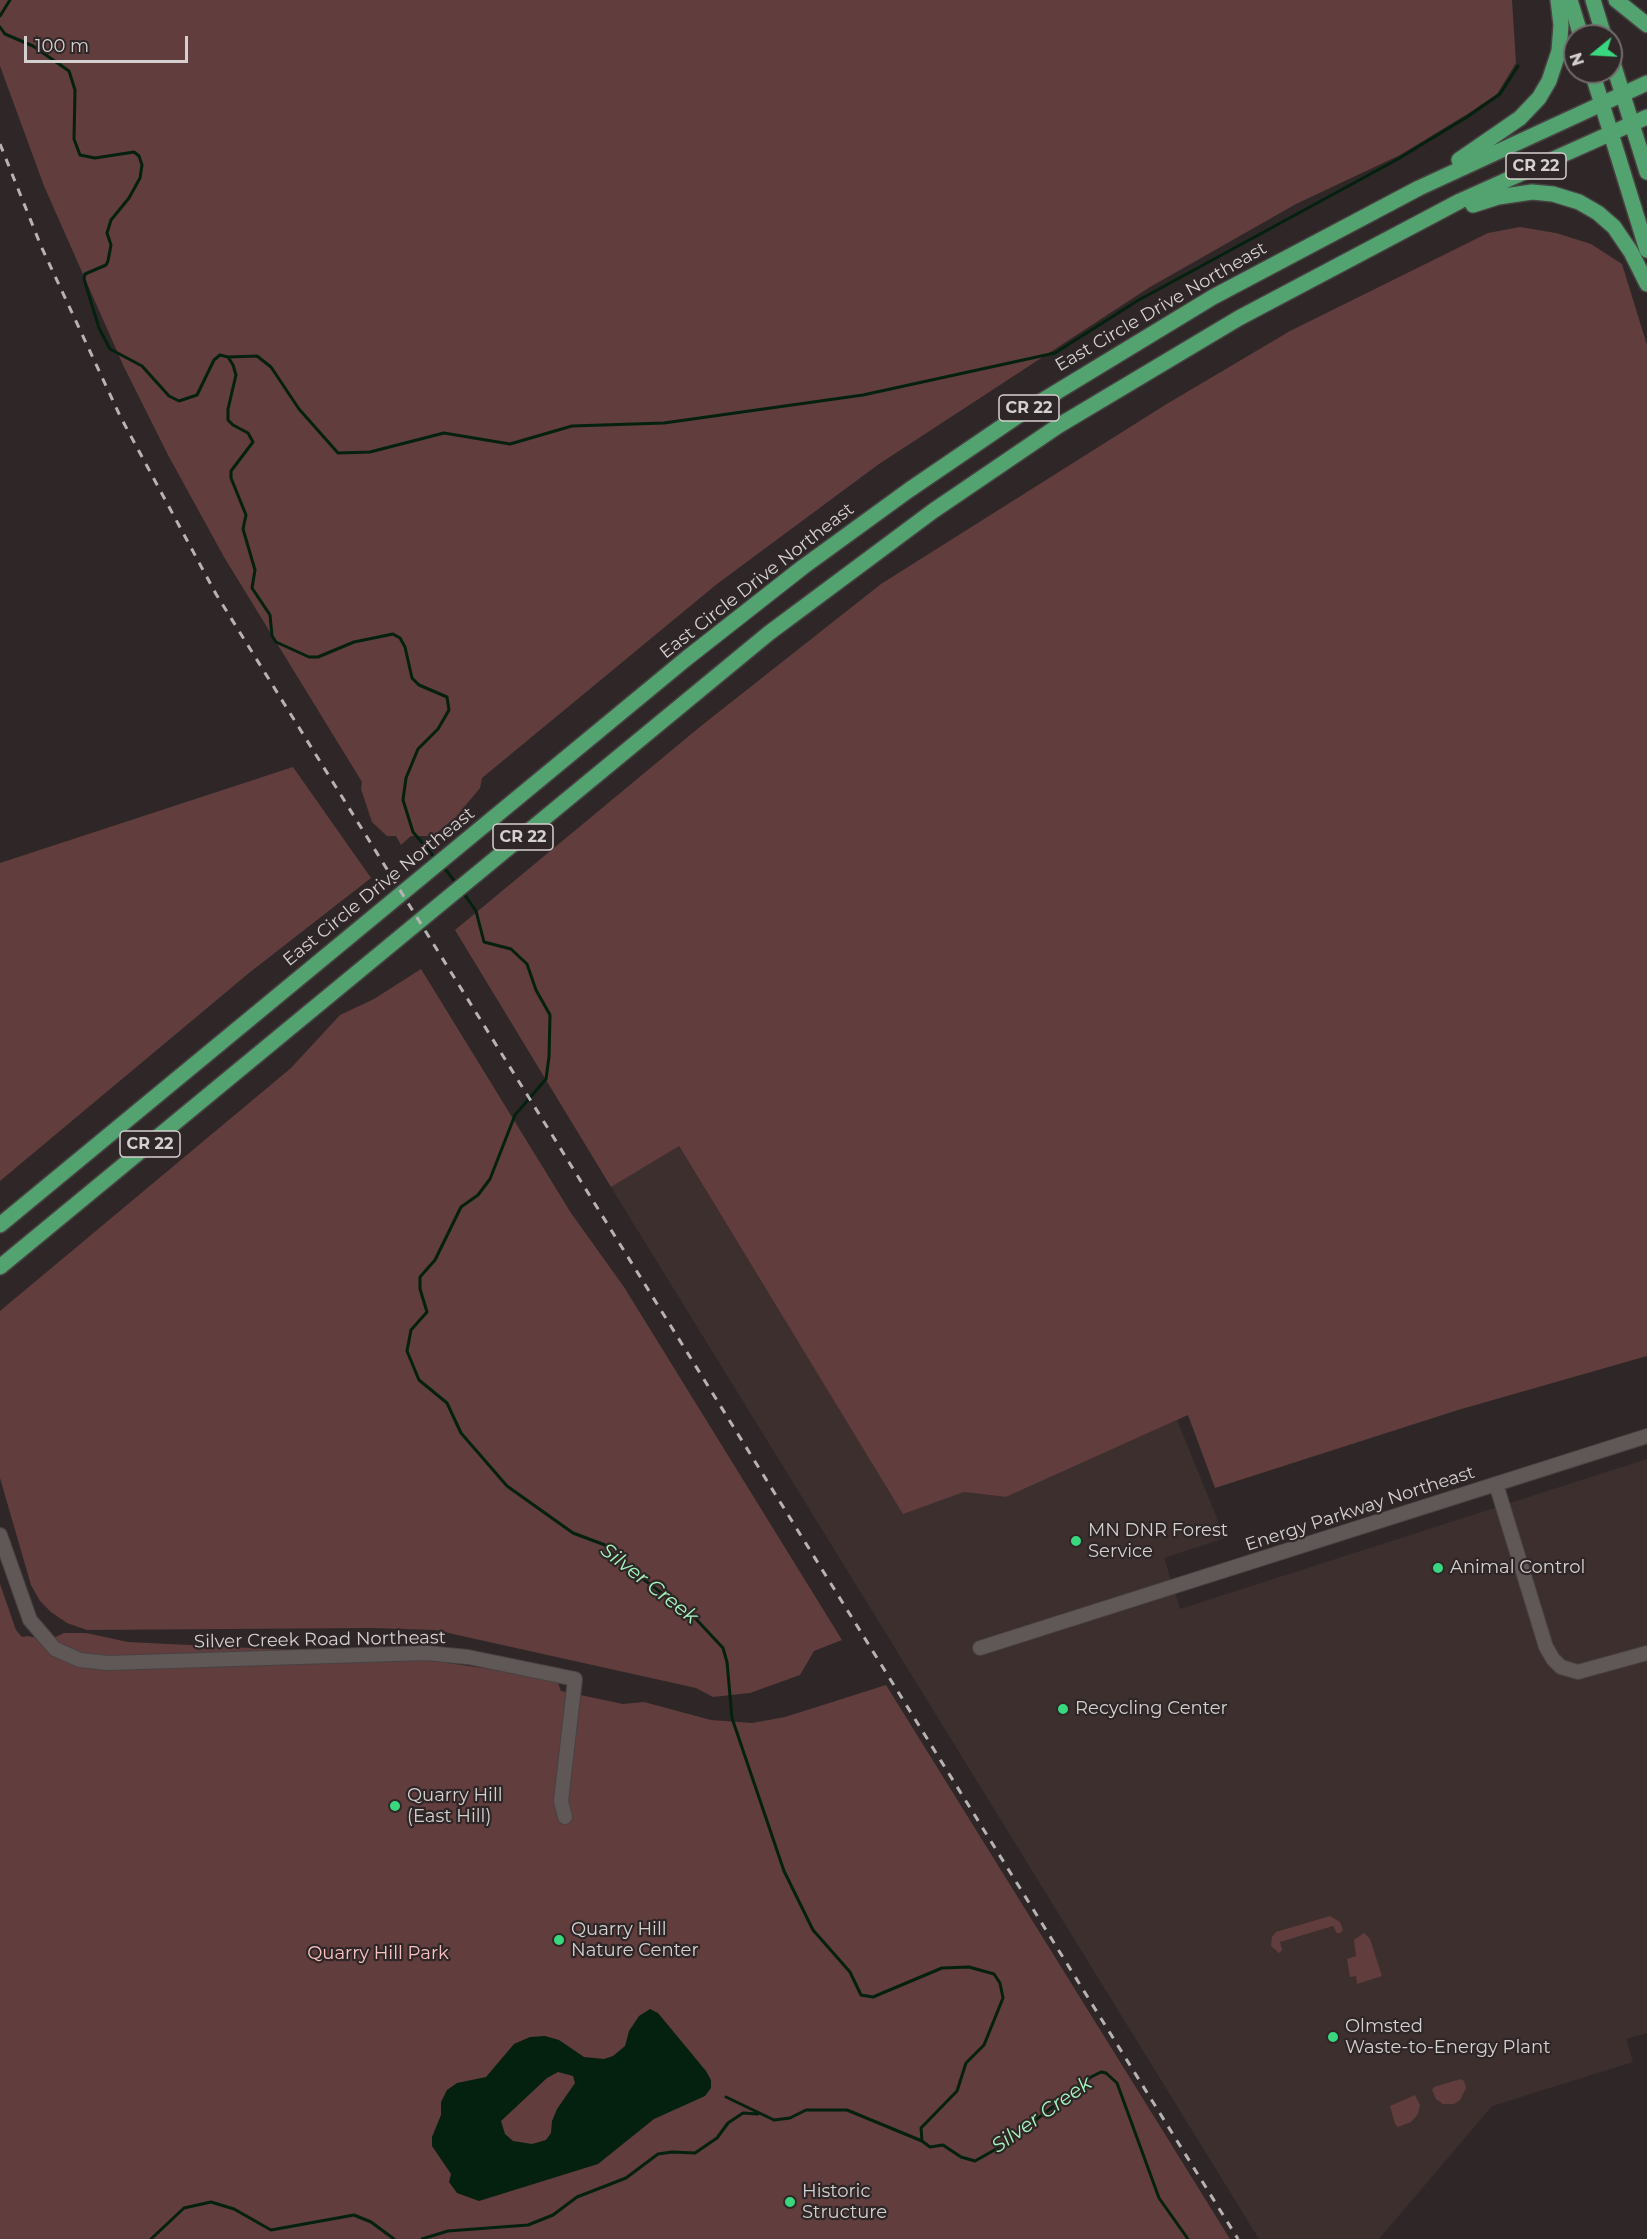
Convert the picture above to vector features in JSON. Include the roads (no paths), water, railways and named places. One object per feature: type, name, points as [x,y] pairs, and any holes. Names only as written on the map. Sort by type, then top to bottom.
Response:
[{"type":"main road","points":[[1419,188],[1511,125],[1539,98],[1549,81],[1559,51],[1561,25],[1558,0]]},
{"type":"main road","points":[[1570,0],[1577,24]]},
{"type":"main road","points":[[1593,0],[1600,24]]},
{"type":"main road","points":[[1616,0],[1647,25]]},
{"type":"main road","name":"CR 22","points":[[1623,93],[1647,83]]},
{"type":"main road","points":[[1596,84],[1647,250]]},
{"type":"main road","points":[[1620,84],[1647,172]]},
{"type":"main road","name":"East Circle Drive Northeast","points":[[0,1225],[752,607],[926,478],[1022,413],[1158,329],[1295,252],[1419,188],[1623,93]]},
{"type":"main road","name":"CR 22","points":[[0,1267],[444,904],[769,633],[933,511],[1058,426],[1239,318],[1399,232],[1647,117]]},
{"type":"main road","points":[[1399,232],[1498,197],[1532,192],[1553,194],[1579,202],[1608,222],[1627,245],[1647,284]]},
{"type":"street","name":"Energy Parkway Northeast","points":[[980,1648],[1647,1436]]},
{"type":"street","points":[[1496,1484],[1546,1647],[1552,1659],[1561,1668],[1578,1672],[1647,1653]]},
{"type":"street","name":"Silver Creek Road Northeast","points":[[0,1535],[30,1620],[55,1649],[80,1660],[108,1663],[426,1653],[468,1657],[575,1679],[561,1801],[565,1818]]},
{"type":"waterway","name":"Silver Creek","points":[[0,16],[10,0]]},
{"type":"waterway","name":"Silver Creek","points":[[0,27],[5,34],[33,46],[69,71],[75,90],[74,139],[80,155],[95,158],[134,152],[139,156],[142,165],[140,178],[129,198],[111,220],[107,233],[111,245],[108,261],[106,265],[85,274],[84,279],[99,328],[110,349],[142,366],[169,396],[179,401],[197,395],[214,360],[220,355],[228,357],[233,365],[236,375],[228,409],[228,420],[248,433],[253,442],[231,471],[231,478],[246,515],[243,529],[255,570],[252,588],[270,615],[272,636],[276,642],[309,657],[318,657],[354,642],[393,634],[400,638],[405,647],[412,678],[419,685],[447,697],[449,710],[438,729],[418,749],[406,778],[403,800],[413,832],[435,858]]},
{"type":"waterway","points":[[228,357],[257,356],[271,367],[299,409],[338,453],[370,452],[444,433],[510,444],[572,426],[664,423],[863,395],[1055,353],[1137,301],[1398,159],[1467,117],[1500,94],[1518,66]]},
{"type":"waterway","name":"Silver Creek","points":[[442,865],[456,883]]},
{"type":"waterway","name":"Silver Creek","points":[[462,891],[476,911],[484,942],[511,949],[527,964],[536,990],[550,1015],[549,1057],[546,1079],[515,1115],[490,1179],[478,1195],[461,1207],[435,1260],[420,1277],[420,1289],[427,1312],[411,1330],[407,1351],[419,1380],[447,1403],[461,1433],[507,1486],[573,1533],[605,1545],[618,1560],[696,1619],[723,1648],[727,1662],[732,1718],[784,1871],[813,1930],[850,1972],[861,1995],[873,1997],[942,1968],[969,1967],[994,1974],[1000,1983],[1003,1998],[984,2045],[966,2063],[957,2091],[921,2128],[922,2141],[930,2147],[943,2145],[961,2157],[975,2161],[1005,2144],[1091,2077],[1101,2072],[1106,2073],[1117,2083],[1159,2198],[1188,2239]]},
{"type":"waterway","points":[[726,2097],[774,2120],[790,2118],[806,2110],[847,2110],[922,2141]]},
{"type":"waterway","points":[[422,2239],[448,2231],[528,2225],[553,2215],[577,2197],[626,2178],[658,2154],[695,2153],[717,2138],[728,2123],[743,2113],[758,2114]]},
{"type":"waterway","points":[[151,2239],[184,2208],[211,2202],[234,2209],[271,2230],[354,2215],[371,2222],[394,2239]]},
{"type":"railway","points":[[0,144],[41,246],[120,416],[216,594],[1238,2239]]},
{"type":"place","name":"MN DNR Forest Service","points":[[1076,1541]]},
{"type":"place","name":"Animal Control","points":[[1438,1568]]},
{"type":"place","name":"Recycling Center","points":[[1063,1709]]},
{"type":"place","name":"Quarry Hill (East Hill)","points":[[395,1806]]},
{"type":"place","name":"Quarry Hill Nature Center","points":[[559,1940]]},
{"type":"place","name":"Olmsted Waste-to-Energy Plant","points":[[1333,2037]]},
{"type":"place","name":"Historic Structure","points":[[790,2202]]},
{"type":"park label","name":"Quarry Hill Park","points":[[378,1954]]}]
